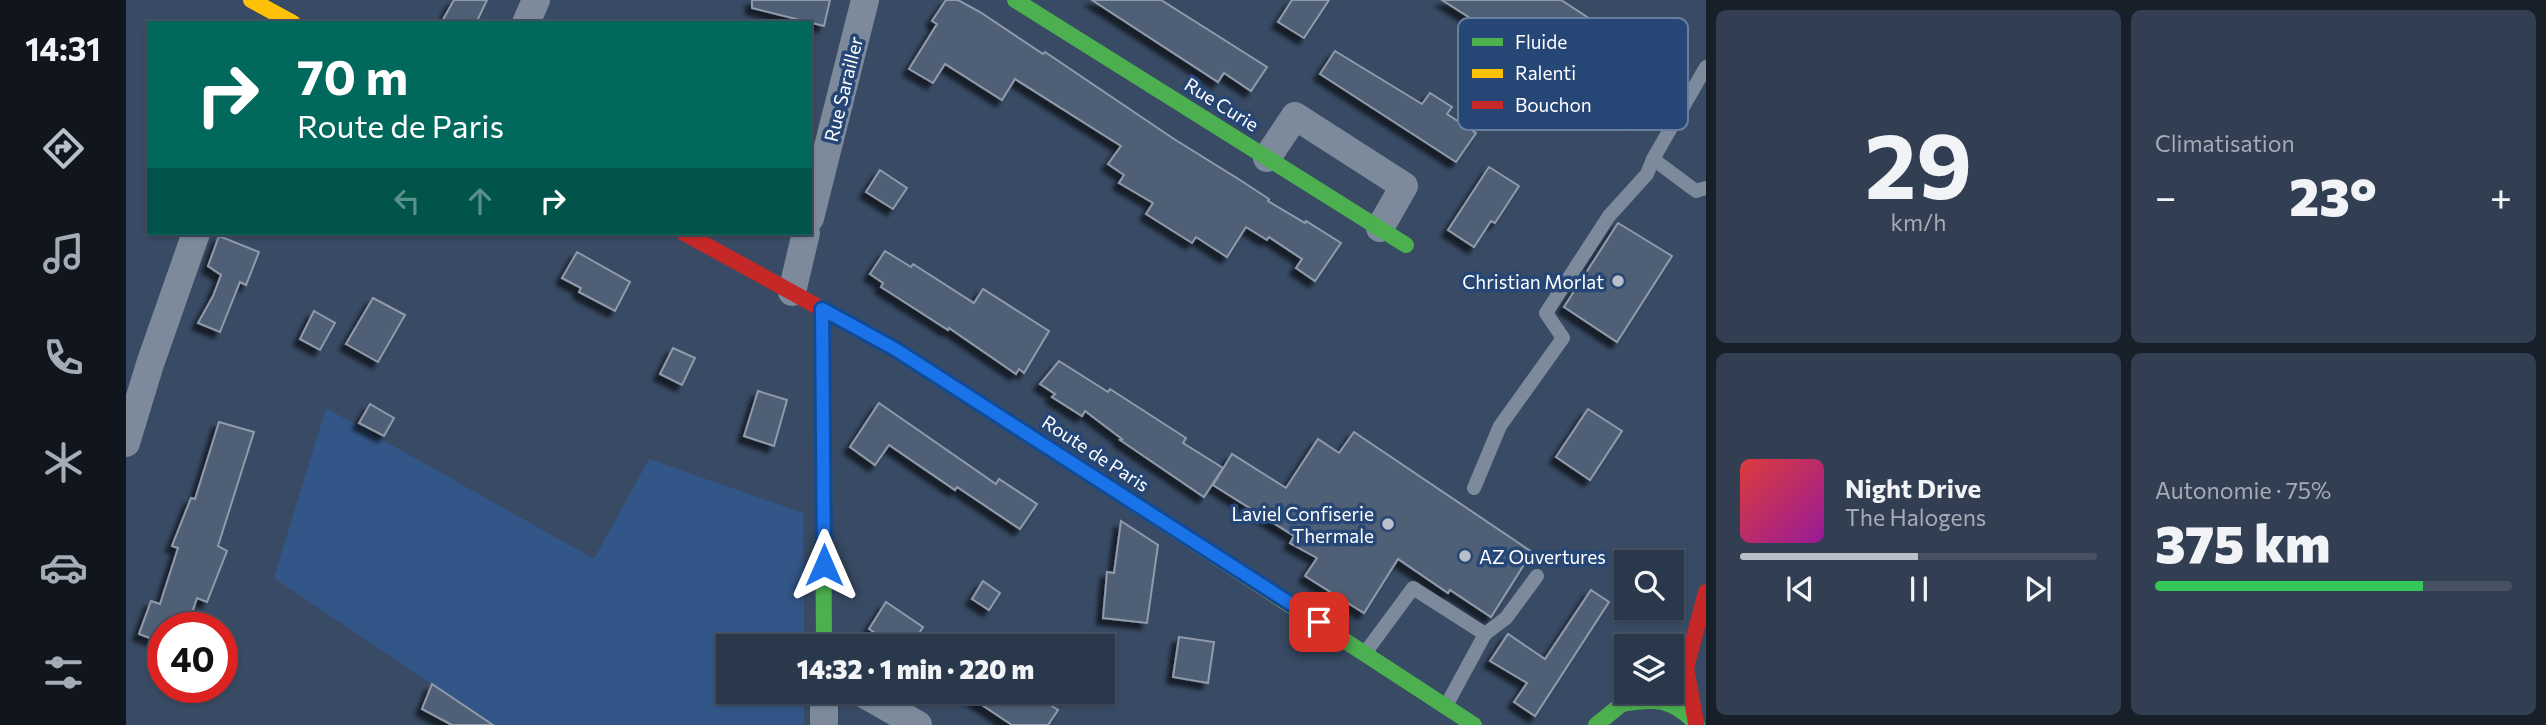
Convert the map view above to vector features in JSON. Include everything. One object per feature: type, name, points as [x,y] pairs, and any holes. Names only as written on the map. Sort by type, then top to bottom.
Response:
[{"type":"main road","name":"Rue Curie","points":[[1015,0],[1406,245]]},
{"type":"main road","name":"Route de Paris","points":[[688,235],[895,349],[1365,653],[1457,717]]},
{"type":"main road","points":[[822,309],[824,634]]},
{"type":"main road","points":[[1679,634],[1706,581]]},
{"type":"main road","points":[[1697,724],[1686,668],[1706,592]]},
{"type":"main road","points":[[1595,724],[1621,704]]},
{"type":"main road","points":[[1672,704],[1683,710],[1697,724]]},
{"type":"street","points":[[527,21],[536,0]]},
{"type":"street","name":"Rue Sarailler","points":[[812,197],[865,0]]},
{"type":"street","points":[[1267,158],[1295,116],[1404,186],[1380,229]]},
{"type":"street","points":[[126,443],[150,364],[195,235]]},
{"type":"street","name":"Rue Sarailler","points":[[792,292],[802,235]]},
{"type":"street","points":[[824,704],[824,725]]},
{"type":"street","points":[[882,704],[918,725]]},
{"type":"lane","points":[[1688,98],[1706,67]]},
{"type":"lane","points":[[1474,488],[1500,426],[1563,338],[1546,313],[1609,216],[1647,174],[1670,130]]},
{"type":"lane","points":[[1653,159],[1696,191],[1706,188]]},
{"type":"lane","points":[[1457,717],[1485,634],[1506,618],[1537,576]]},
{"type":"lane","points":[[1365,653],[1413,588],[1485,634]]},
{"type":"shaded area","points":[[326,408],[594,559],[649,459],[803,513],[804,634],[716,634],[716,704],[804,704],[804,725],[493,725],[274,578]]},
{"type":"building","points":[[454,0],[487,0],[477,21],[442,21]]},
{"type":"building","points":[[752,0],[830,0],[824,26],[752,8]]},
{"type":"building","points":[[946,0],[958,0],[980,12],[1269,199],[1268,201],[1341,243],[1315,281],[1296,268],[1302,259],[1269,237],[1267,240],[1246,227],[1227,257],[1196,237],[1192,243],[1146,214],[1153,203],[1119,183],[1124,175],[1108,164],[1121,146],[1015,79],[1002,100],[945,64],[933,83],[909,69],[937,24],[932,21]]},
{"type":"building","points":[[1092,0],[1161,0],[1267,67],[1251,91],[1224,73],[1218,82]]},
{"type":"building","points":[[1292,0],[1329,0],[1304,38],[1278,22]]},
{"type":"building","points":[[1442,0],[1561,0],[1589,18],[1470,18]]},
{"type":"building","points":[[1335,51],[1422,104],[1430,93],[1452,107],[1447,114],[1458,121],[1458,130],[1471,130],[1476,133],[1456,162],[1320,74]]},
{"type":"building","points":[[1489,167],[1519,186],[1495,223],[1491,221],[1474,247],[1448,230]]},
{"type":"building","points":[[880,170],[907,188],[893,209],[866,192]]},
{"type":"building","name":"Christian Morlat","points":[[1618,223],[1672,256],[1617,342],[1564,307]]},
{"type":"building","points":[[219,236],[259,252],[246,285],[240,282],[220,332],[198,323],[221,275],[208,266]]},
{"type":"building","points":[[885,251],[911,267],[913,264],[974,303],[983,289],[1049,331],[1024,373],[1019,369],[1016,374],[949,328],[948,330],[881,287],[883,283],[870,274]]},
{"type":"building","points":[[577,252],[630,282],[615,311],[579,292],[581,288],[562,278]]},
{"type":"building","points":[[373,298],[405,315],[378,362],[346,344]]},
{"type":"building","points":[[314,311],[335,323],[320,350],[300,339]]},
{"type":"building","points":[[673,348],[695,358],[682,385],[660,374]]},
{"type":"building","points":[[1059,361],[1108,392],[1110,389],[1186,438],[1183,443],[1223,468],[1204,497],[1120,440],[1122,439],[1085,411],[1082,416],[1052,397],[1055,394],[1040,384]]},
{"type":"building","points":[[758,391],[787,400],[774,446],[744,436]]},
{"type":"building","points":[[879,403],[996,484],[999,479],[1037,504],[1020,529],[957,487],[955,490],[889,445],[875,465],[850,447]]},
{"type":"building","points":[[370,404],[394,418],[384,436],[359,423]]},
{"type":"building","points":[[1588,409],[1622,431],[1590,480],[1556,457]]},
{"type":"building","points":[[219,422],[254,432],[218,546],[227,551],[207,602],[197,598],[192,612],[147,612],[151,601],[160,604],[178,548],[172,546],[191,498],[195,499]]},
{"type":"building","points":[[1354,432],[1532,552],[1491,617],[1450,590],[1448,593],[1398,559],[1364,613],[1305,576],[1317,558],[1290,543],[1294,536],[1213,485],[1232,454],[1286,488],[1318,439],[1339,453]]},
{"type":"building","points":[[1121,521],[1158,545],[1147,623],[1103,618],[1107,572],[1114,573]]},
{"type":"building","points":[[983,581],[1000,593],[989,610],[972,599]]},
{"type":"building","points":[[1591,590],[1609,602],[1535,716],[1514,702],[1527,683],[1490,661],[1508,634],[1545,659]]},
{"type":"building","points":[[886,602],[923,627],[919,634],[877,634],[869,629]]},
{"type":"building","points":[[147,612],[147,637],[139,634]]},
{"type":"building","points":[[1179,637],[1214,642],[1208,683],[1173,677]]},
{"type":"building","points":[[432,684],[493,725],[452,725],[422,709]]},
{"type":"building","points":[[980,704],[1049,704],[1058,710],[1048,725],[1012,725]]},
{"type":"traffic: fast","points":[[1015,0],[1406,245]]},
{"type":"traffic: fast","points":[[822,309],[824,634]]},
{"type":"traffic: fast","points":[[1290,605],[1474,725]]},
{"type":"traffic: fast","points":[[1596,725],[1622,704]]},
{"type":"traffic: fast","points":[[1668,704],[1680,709],[1697,725]]},
{"type":"traffic: slow","points":[[251,0],[289,21]]},
{"type":"traffic: slow","points":[[1027,434],[1290,605]]},
{"type":"traffic: jam","points":[[688,235],[895,349],[1027,434]]},
{"type":"traffic: jam","points":[[1696,723],[1686,668],[1706,592]]},
{"type":"place","name":"Christian Morlat","points":[[1618,281]]},
{"type":"place","name":"Laviel Confiserie Thermale","points":[[1388,524]]},
{"type":"place","name":"AZ Ouvertures","points":[[1465,556]]},
{"type":"route","points":[[824,565],[822,309],[895,349],[1319,622]]}]
